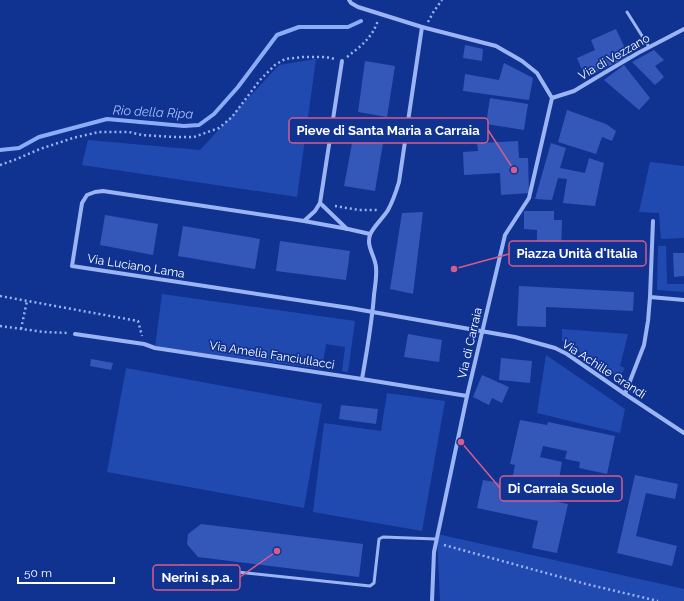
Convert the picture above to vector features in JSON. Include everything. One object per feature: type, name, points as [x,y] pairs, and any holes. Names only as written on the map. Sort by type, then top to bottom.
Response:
[{"type":"street","points":[[348,0],[358,8],[496,46],[522,61],[537,73],[552,98]]},
{"type":"street","points":[[362,379],[373,313],[376,267],[369,242],[370,234],[388,210],[395,197],[399,182],[423,27]]},
{"type":"street","name":"Via di Vezzano","points":[[552,98],[574,91],[649,47],[684,29]]},
{"type":"street","points":[[304,221],[315,212],[320,203],[342,61]]},
{"type":"street","name":"Via di Carraia","points":[[432,601],[434,552],[436,541],[467,396],[505,235],[530,198],[552,98]]},
{"type":"street","name":"Via Luciano Lama","points":[[370,234],[304,221],[103,191],[87,194],[82,202],[72,266],[350,308],[482,332]]},
{"type":"street","points":[[320,203],[348,229]]},
{"type":"street","points":[[625,394],[644,345],[648,321],[653,221]]},
{"type":"street","points":[[650,297],[684,300]]},
{"type":"street","name":"Via Achille Grandi","points":[[482,332],[515,337],[555,348],[567,354],[684,433]]},
{"type":"street","name":"Via Amelia Fanciullacci","points":[[75,334],[144,344],[155,348],[467,396]]},
{"type":"lane","points":[[627,12],[649,47]]},
{"type":"lane","points":[[181,566],[370,586],[374,584],[379,539],[383,537],[436,541]]},
{"type":"path","points":[[423,27],[442,0]]},
{"type":"path","points":[[0,165],[73,138],[99,132],[129,132],[142,135],[167,137],[194,137],[219,128],[232,117],[260,80],[275,65],[285,59],[303,57],[326,57],[342,61],[361,46],[370,36],[376,27],[380,14]]},
{"type":"path","points":[[320,203],[359,210],[388,210]]},
{"type":"path","points":[[0,296],[138,321],[144,344]]},
{"type":"path","points":[[21,329],[27,301]]},
{"type":"path","points":[[0,326],[44,332],[75,334]]},
{"type":"path","points":[[436,541],[586,584],[658,601]]},
{"type":"shaded area","points":[[316,59],[297,197],[82,165],[88,140],[200,150],[279,65]]},
{"type":"shaded area","points":[[650,162],[684,166],[684,238],[661,239],[659,213],[639,212]]},
{"type":"shaded area","points":[[658,246],[666,246],[667,284],[684,284],[684,292],[657,290]]},
{"type":"shaded area","points":[[162,294],[355,321],[348,372],[342,371],[345,347],[326,344],[322,369],[155,347]]},
{"type":"shaded area","points":[[562,329],[628,334],[620,366],[625,368],[619,378],[562,341]]},
{"type":"shaded area","points":[[546,355],[625,409],[620,433],[537,413]]},
{"type":"shaded area","points":[[126,368],[322,404],[304,508],[107,472]]},
{"type":"shaded area","points":[[387,393],[445,401],[422,531],[313,512],[324,423],[381,431]]},
{"type":"shaded area","points":[[437,534],[684,589],[684,601],[440,601]]},
{"type":"building","points":[[616,29],[629,57],[585,77],[577,58],[595,50],[591,40]]},
{"type":"building","points":[[465,45],[483,49],[482,61],[463,58]]},
{"type":"building","points":[[654,50],[664,60],[655,66],[664,77],[655,85],[632,62]]},
{"type":"building","points":[[365,61],[395,66],[387,117],[358,112]]},
{"type":"building","points":[[504,63],[533,78],[529,100],[463,91],[465,74],[499,80]]},
{"type":"building","points":[[624,65],[650,98],[639,110],[604,80]]},
{"type":"building","points":[[490,98],[528,104],[524,130],[486,124]]},
{"type":"building","points":[[567,110],[606,124],[616,131],[612,141],[602,137],[596,154],[558,142]]},
{"type":"building","points":[[353,138],[383,143],[375,191],[344,186]]},
{"type":"building","points":[[518,141],[519,158],[528,158],[529,193],[501,195],[500,173],[464,175],[463,152],[478,151],[477,143]]},
{"type":"building","points":[[551,143],[566,148],[560,168],[585,173],[589,158],[604,163],[595,206],[563,203],[567,179],[558,178],[552,200],[535,199]]},
{"type":"building","points":[[524,211],[554,211],[554,220],[562,220],[561,255],[537,255],[537,230],[524,229]]},
{"type":"building","points":[[423,212],[413,294],[390,289],[402,213]]},
{"type":"building","points":[[105,215],[158,224],[153,255],[100,245]]},
{"type":"building","points":[[183,226],[260,239],[255,269],[178,256]]},
{"type":"building","points":[[280,241],[350,251],[346,280],[276,271]]},
{"type":"building","points":[[673,253],[684,253],[684,276],[674,277]]},
{"type":"building","points":[[519,286],[634,292],[633,311],[546,307],[546,327],[517,326]]},
{"type":"building","points":[[408,334],[442,340],[439,362],[404,357]]},
{"type":"building","points":[[501,358],[532,361],[530,383],[499,380]]},
{"type":"building","points":[[91,359],[113,363],[111,370],[90,366]]},
{"type":"building","points":[[482,375],[509,387],[502,403],[492,398],[489,405],[473,397]]},
{"type":"building","points":[[341,405],[378,409],[376,424],[339,419]]},
{"type":"building","points":[[520,420],[547,425],[548,422],[615,436],[607,474],[579,468],[580,462],[565,459],[567,451],[543,446],[540,457],[562,462],[559,479],[548,477],[543,499],[568,504],[557,553],[532,548],[538,521],[477,508],[483,480],[511,485],[515,465],[510,464]]},
{"type":"building","points":[[635,475],[678,484],[675,499],[646,493],[636,536],[677,546],[672,566],[617,553]]},
{"type":"building","points":[[201,524],[363,544],[359,577],[198,557],[187,544],[188,534]]},
{"type":"waterway","name":"Rio della Ripa","points":[[0,150],[19,148],[39,137],[107,119],[184,126],[199,125],[214,114],[238,87],[277,35],[299,27],[348,27],[361,21]]},
{"type":"place","name":"Pieve di Santa Maria a Carraia","points":[[514,170]]},
{"type":"place","name":"Piazza Unità d'Italia","points":[[454,269]]},
{"type":"place","name":"Di Carraia Scuole","points":[[461,442]]},
{"type":"place","name":"Nerini s.p.a.","points":[[277,551]]}]
